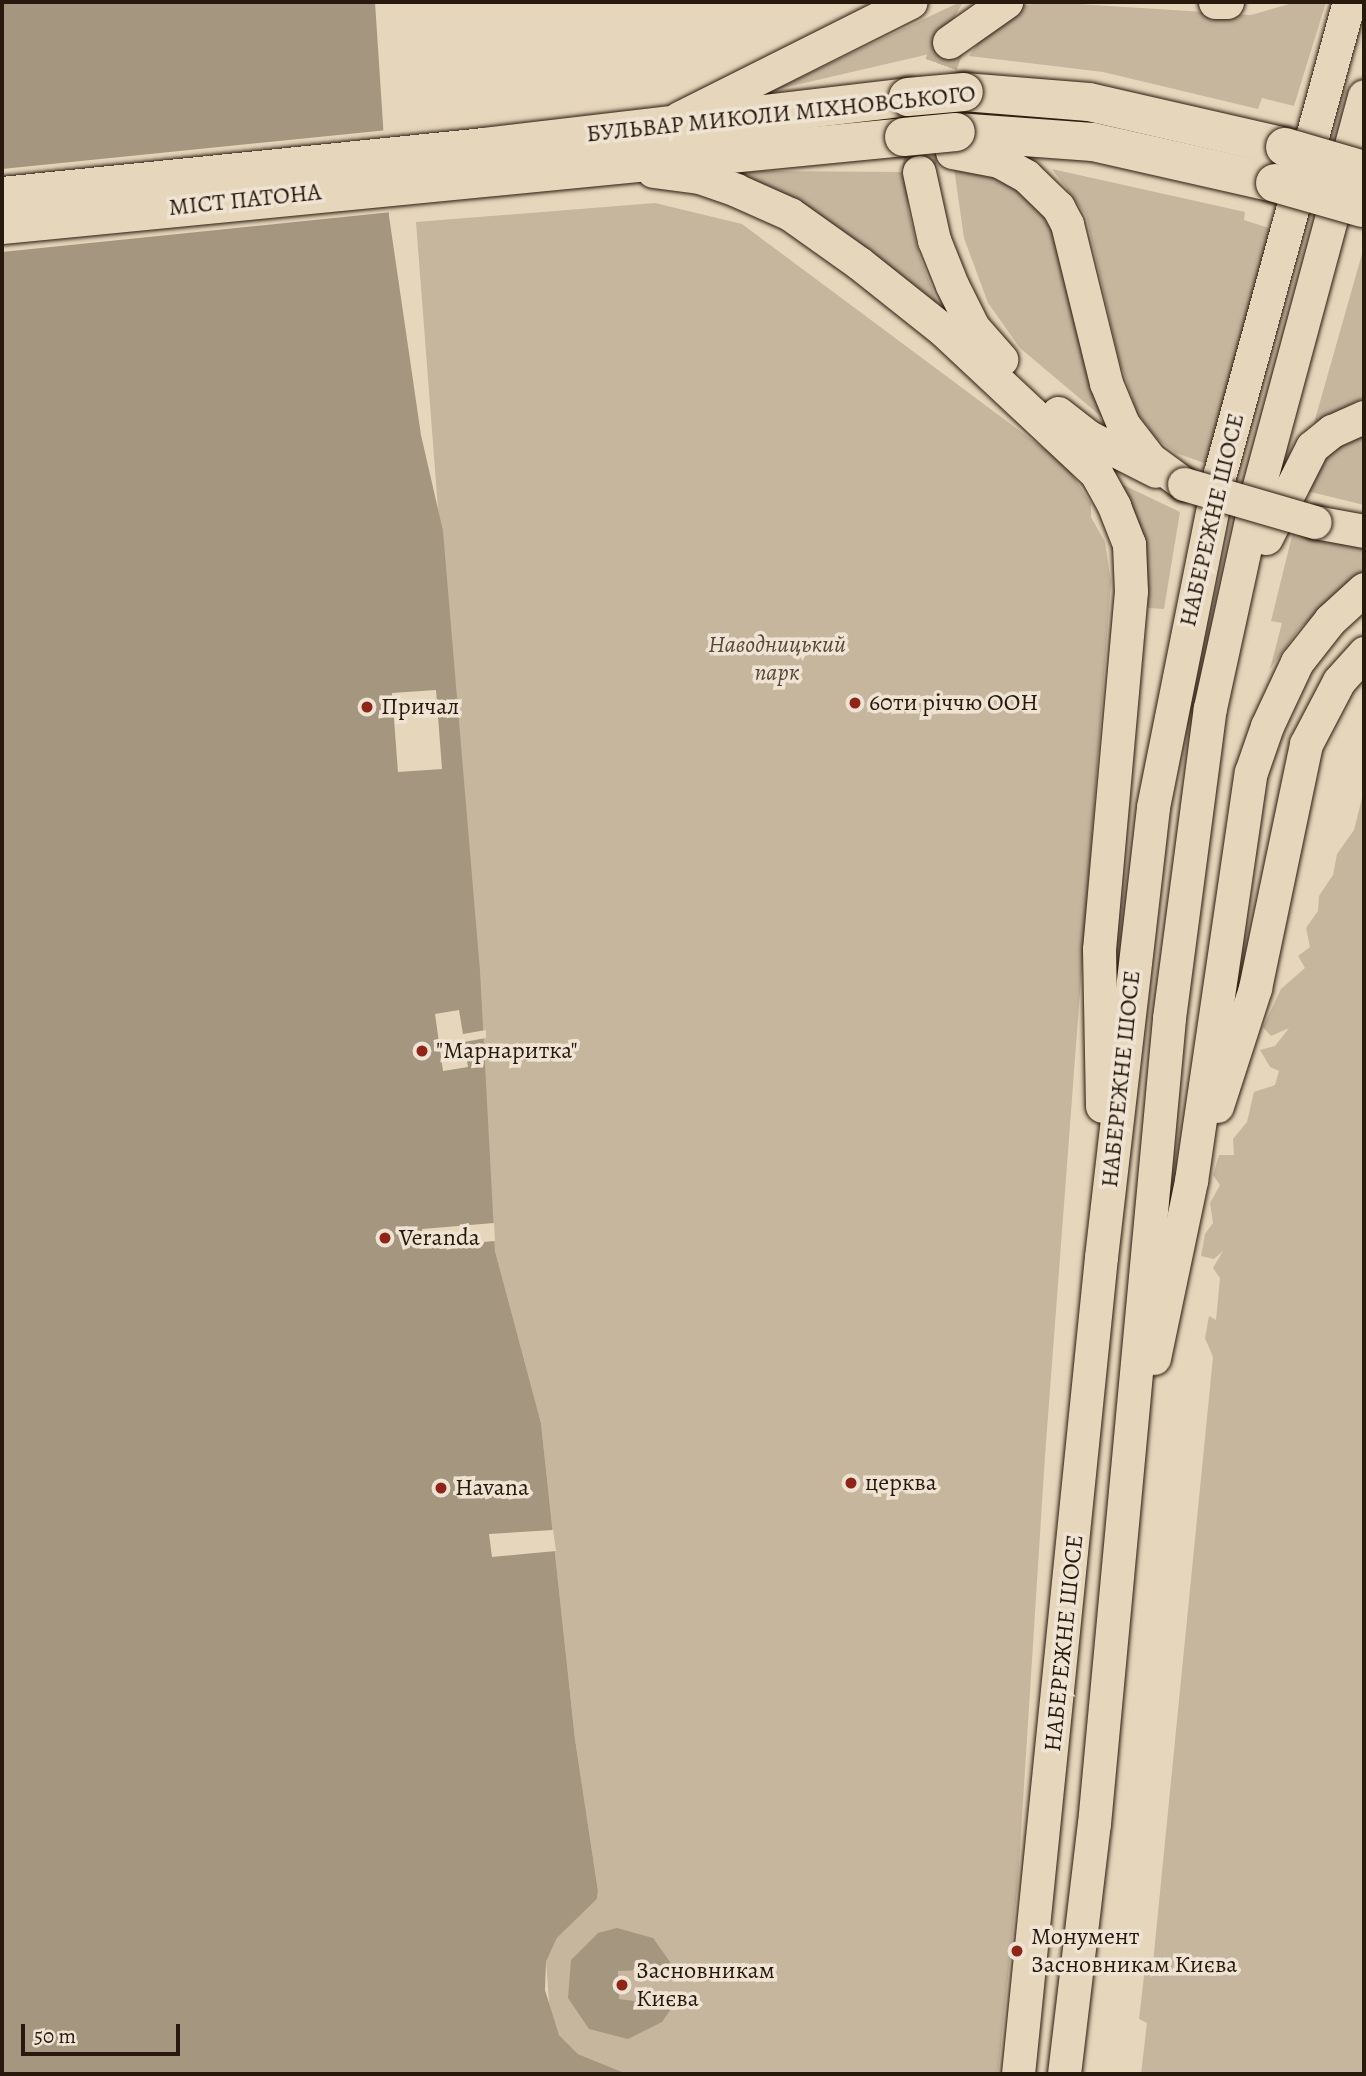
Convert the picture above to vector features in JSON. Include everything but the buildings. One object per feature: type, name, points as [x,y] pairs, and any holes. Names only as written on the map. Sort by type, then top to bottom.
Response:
[{"type":"highway","name":"БУЛЬВАР МИКОЛИ МІХНОВСЬКОГО","points":[[486,162],[661,125],[964,92],[1088,102],[1285,147],[1364,170]]},
{"type":"highway","name":"БУЛЬВАР МИКОЛИ МІХНОВСЬКОГО","points":[[486,162],[595,164],[818,144],[908,153],[954,142],[1093,142],[1275,183],[1363,208]]},
{"type":"highway","name":"МІСТ ПАТОНА","points":[[2,196],[486,162]]},
{"type":"highway","name":"МІСТ ПАТОНА","points":[[2,225],[486,162]]},
{"type":"main road","points":[[661,125],[911,2]]},
{"type":"main road","points":[[981,2],[950,42],[1006,2]]},
{"type":"main road","points":[[1215,2],[1227,2]]},
{"type":"main road","name":"НАБЕРЕЖНЕ ШОСЕ","points":[[1018,2074],[1103,1236],[1145,863],[1172,700],[1220,473],[1349,2]]},
{"type":"main road","name":"НАБЕРЕЖНЕ ШОСЕ","points":[[1064,2074],[1128,1466],[1169,1018],[1210,708],[1257,493],[1362,105]]},
{"type":"main road","points":[[954,142],[1026,176],[1058,207],[1067,224],[1106,383],[1123,424],[1150,459],[1184,484]]},
{"type":"main road","points":[[908,153],[926,258],[946,310],[980,364]]},
{"type":"main road","points":[[908,153],[934,240],[981,335],[1038,397],[1087,436],[1184,484],[1315,522],[1364,531]]},
{"type":"main road","points":[[595,164],[699,177],[790,214],[859,263],[980,364],[1096,473],[1129,544],[1131,591],[1099,949],[1103,1236]]},
{"type":"main road","points":[[1230,617],[1312,447],[1332,431],[1364,417]]},
{"type":"main road","points":[[1315,522],[1364,522]]},
{"type":"main road","points":[[1128,1466],[1191,1181],[1251,772],[1267,726],[1297,662],[1330,620],[1364,589]]},
{"type":"main road","points":[[1191,1181],[1255,988],[1306,744],[1339,681],[1364,653]]},
{"type":"green space","points":[[960,2],[963,2],[934,53],[774,90]]},
{"type":"green space","points":[[1047,2],[1251,15],[1296,2],[1326,2],[1294,106],[1262,98],[1258,109],[1103,72],[969,56],[991,26],[1019,6]]},
{"type":"green space","points":[[954,168],[983,168],[1046,203],[1116,429],[1020,348],[988,303],[964,238]]},
{"type":"green space","points":[[1052,169],[1245,212],[1244,220],[1272,229],[1210,465],[1176,453],[1156,438],[1137,412],[1119,359],[1086,215]]},
{"type":"green space","points":[[763,171],[907,172],[908,210],[919,255],[945,322],[722,174]]},
{"type":"green space","name":"Наводницький парк","points":[[655,203],[742,224],[1067,466],[1091,504],[1091,517],[1105,542],[1111,582],[1045,1456],[1018,1880],[998,2074],[627,2074],[578,2054],[559,2035],[550,2016],[546,1962],[557,1938],[597,1899],[598,1891],[575,1739],[541,1423],[495,1251],[416,222]]},
{"type":"green space","points":[[1362,254],[1364,398],[1314,423]]},
{"type":"green space","points":[[1364,426],[1364,505],[1303,490],[1312,468]]},
{"type":"green space","points":[[1115,481],[1180,512],[1164,609],[1148,608],[1145,556]]},
{"type":"green space","points":[[1293,532],[1364,549],[1364,572],[1299,629],[1270,669],[1282,623],[1271,621]]},
{"type":"green space","points":[[1364,790],[1364,2074],[1141,2074],[1147,2023],[1139,2019],[1146,1959],[1153,1963],[1213,1357],[1205,1338],[1209,1316],[1216,1320],[1220,1278],[1213,1268],[1223,1251],[1214,1259],[1201,1256],[1205,1234],[1213,1223],[1210,1203],[1220,1185],[1213,1175],[1219,1155],[1234,1155],[1233,1139],[1247,1122],[1254,1092],[1275,1085],[1279,1071],[1270,1067],[1260,1050],[1275,1046],[1289,1028],[1271,1036],[1263,1027],[1281,989],[1305,968],[1298,956],[1310,947],[1306,928],[1318,911],[1319,896],[1333,875],[1337,854],[1354,830]]},
{"type":"shaded area","points":[[2,2],[375,2],[389,216],[421,435],[443,531],[480,971],[495,1251],[541,1423],[575,1739],[598,1891],[597,1899],[557,1938],[546,1962],[545,1990],[559,2035],[578,2054],[627,2074],[2,2074]]},
{"type":"shaded area","points":[[617,1928],[653,1938],[675,1969],[618,1971],[619,1999],[673,2006],[662,2022],[628,2039],[589,2029],[568,1998],[571,1960],[598,1933]]},
{"type":"pier","points":[[388,130],[392,212],[2,252],[2,169]]},
{"type":"pier","points":[[436,690],[442,769],[398,772],[392,693]]},
{"type":"pier","points":[[459,1010],[463,1034],[486,1030],[486,1038],[464,1042],[468,1067],[443,1071],[435,1014]]},
{"type":"pier","points":[[494,1223],[495,1241],[423,1247],[422,1229]]},
{"type":"pier","points":[[553,1530],[556,1551],[492,1557],[489,1534]]},
{"type":"tunnel","points":[[919,172],[924,111],[949,42]]},
{"type":"place","name":"60ти річчю ООН","points":[[855,703]]},
{"type":"place","name":"Причал","points":[[367,707]]},
{"type":"place","name":"\"Марнаритка\"","points":[[422,1051]]},
{"type":"place","name":"Veranda","points":[[385,1238]]},
{"type":"place","name":"церква","points":[[851,1483]]},
{"type":"place","name":"Havana","points":[[441,1488]]},
{"type":"place","name":"Монумент Засновникам Києва","points":[[1017,1951]]},
{"type":"place","name":"Засновникам Києва","points":[[622,1985]]}]
